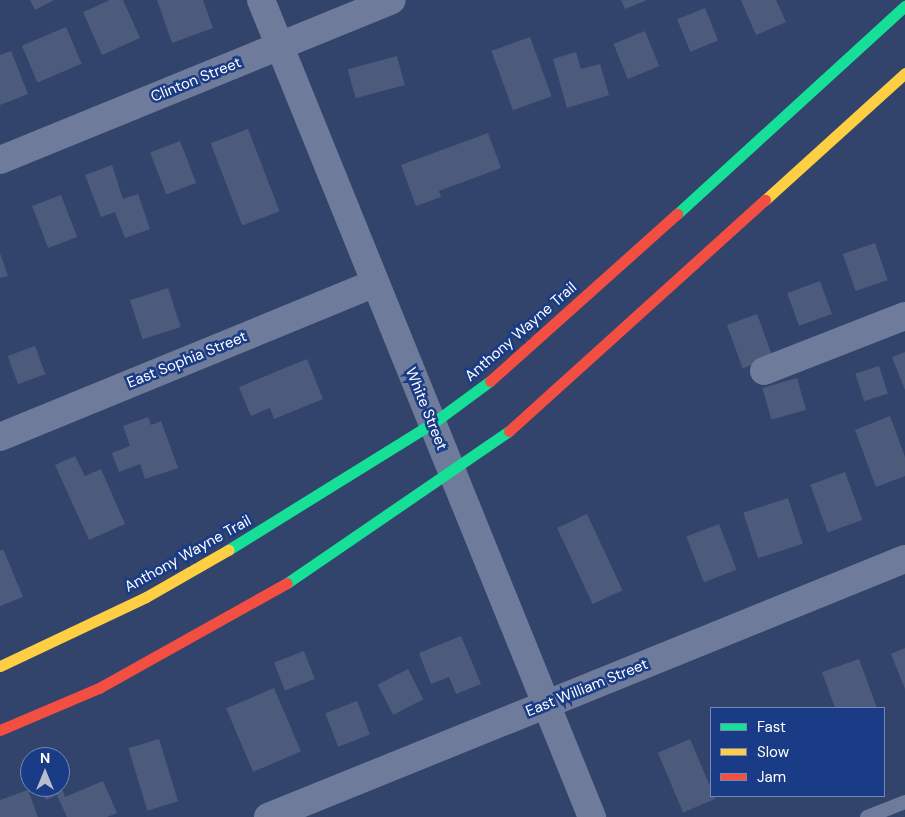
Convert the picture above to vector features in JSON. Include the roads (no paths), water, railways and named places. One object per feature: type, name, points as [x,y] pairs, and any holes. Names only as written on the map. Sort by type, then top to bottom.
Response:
[{"type":"highway","name":"Anthony Wayne Trail","points":[[0,666],[146,597],[252,537],[433,423],[504,371],[905,6]]},
{"type":"highway","points":[[0,730],[99,688],[303,574],[516,426],[905,73]]},
{"type":"street","name":"White Street","points":[[261,0],[592,817]]},
{"type":"street","name":"Clinton Street","points":[[0,160],[392,0]]},
{"type":"street","name":"East Sophia Street","points":[[0,437],[375,283]]},
{"type":"street","points":[[764,371],[905,316]]},
{"type":"street","name":"East William Street","points":[[268,817],[905,559]]},
{"type":"lane","points":[[867,817],[905,802]]}]
